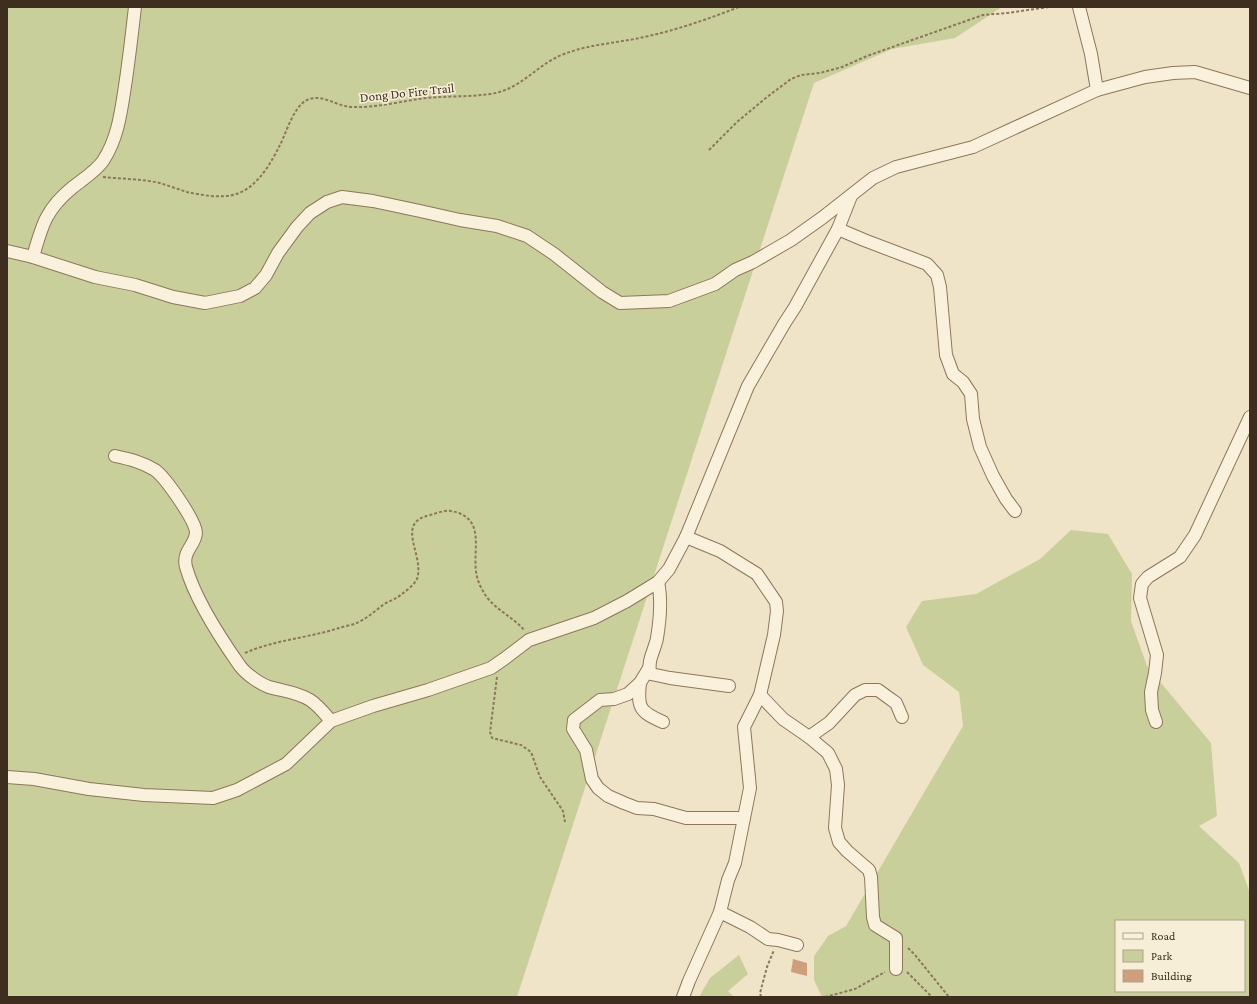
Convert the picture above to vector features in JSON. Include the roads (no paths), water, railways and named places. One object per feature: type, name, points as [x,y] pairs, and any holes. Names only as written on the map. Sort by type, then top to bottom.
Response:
[{"type":"street","points":[[33,257],[47,214],[61,198],[102,162],[112,142],[120,122],[135,7]]},
{"type":"street","points":[[1078,7],[1091,54],[1097,90]]},
{"type":"street","points":[[7,252],[33,257],[95,277],[135,285],[173,297],[205,303],[240,296],[255,288],[266,275],[282,248],[297,227],[310,213],[327,202],[342,197],[373,201],[460,220],[496,226],[527,236],[554,254],[602,292],[620,302],[669,301],[715,284],[735,270],[753,262],[791,240],[822,218],[872,178],[896,167],[973,147],[1097,90],[1145,77],[1195,72],[1250,88]]},
{"type":"street","points":[[7,777],[34,779],[88,789],[144,795],[213,798],[237,790],[286,764],[332,721],[373,706],[462,679],[491,668],[529,640],[594,618],[627,601],[658,582],[669,569],[686,537],[748,386],[795,307],[838,229],[852,194]]},
{"type":"street","points":[[838,229],[927,264],[937,275],[940,287],[946,355],[953,374],[963,382],[971,394],[973,419],[980,447],[1006,499],[1016,511]]},
{"type":"street","points":[[1156,722],[1152,710],[1151,692],[1157,655],[1140,598],[1142,584],[1148,577],[1180,557],[1195,535],[1250,417]]},
{"type":"street","points":[[115,456],[138,461],[156,470],[180,500],[193,524],[196,533],[185,557],[186,567],[202,606],[241,668],[268,687],[285,690],[310,700],[332,721]]},
{"type":"street","points":[[683,997],[720,912],[728,880],[735,862],[750,788],[744,727],[760,695],[774,635],[777,611],[776,602],[757,574],[720,551],[686,537]]},
{"type":"street","points":[[658,582],[660,592],[659,623],[657,638],[649,668],[640,683],[628,694],[614,699],[600,700],[574,720],[573,728],[586,750],[592,779],[598,788],[608,796],[637,808],[654,809],[686,818],[744,818]]},
{"type":"street","points":[[649,668],[651,674],[664,677],[729,686]]},
{"type":"street","points":[[640,683],[638,698],[641,708],[652,718],[663,722]]},
{"type":"street","points":[[809,737],[829,723],[855,695],[865,690],[878,690],[896,703],[902,717]]},
{"type":"street","points":[[760,695],[783,719],[809,737],[828,753],[836,769],[838,785],[835,828],[839,842],[868,870],[871,877],[873,917],[875,925],[896,938],[896,969]]},
{"type":"street","points":[[720,912],[750,927],[768,939],[797,945]]}]
